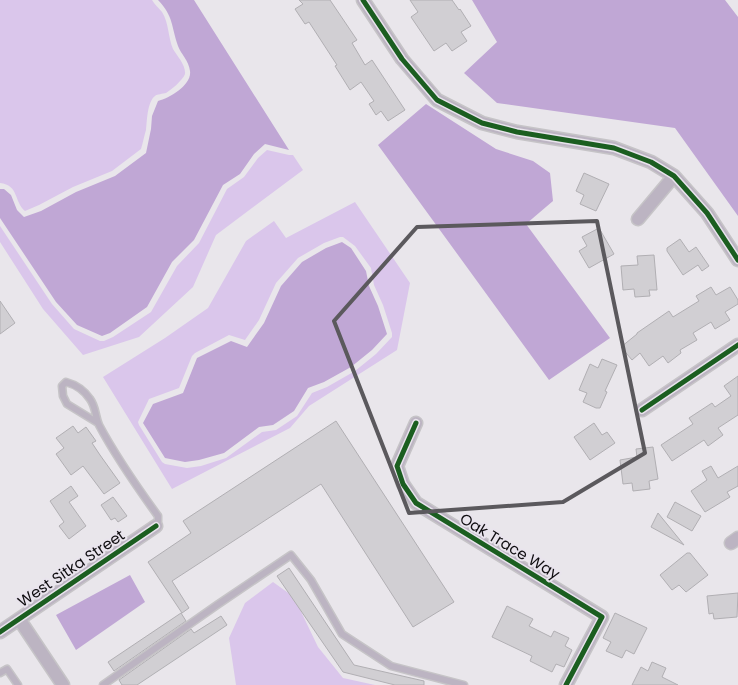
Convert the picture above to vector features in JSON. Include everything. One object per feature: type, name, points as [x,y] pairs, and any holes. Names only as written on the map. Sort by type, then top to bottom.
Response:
[{"type":"street","points":[[363,0],[402,59],[437,100],[482,123],[517,132],[614,148],[651,162],[674,176],[707,213],[738,260]]},
{"type":"street","points":[[638,219],[674,176]]},
{"type":"street","points":[[642,410],[738,344]]},
{"type":"street","name":"Oak Trace Way","points":[[416,423],[397,466],[403,484],[416,503],[602,617],[566,685]]},
{"type":"street","name":"West Sitka Street","points":[[0,632],[156,526]]},
{"type":"street","name":"West Sitka Street","points":[[19,619],[63,685]]},
{"type":"lane","points":[[98,423],[67,404],[63,396],[62,386],[66,382],[75,384],[91,400],[98,423],[129,474],[158,516],[156,526]]},
{"type":"lane","points":[[103,685],[217,605],[292,556],[311,580],[342,634],[391,666],[464,685]]},
{"type":"lane","points":[[0,673],[7,669],[18,685]]},
{"type":"highlighted area","points":[[597,221],[645,453],[563,502],[409,513],[334,321],[417,227]]},
{"type":"shaded area","points":[[0,0],[152,0],[164,16],[173,49],[183,64],[185,71],[184,76],[174,87],[166,93],[156,95],[152,99],[141,149],[112,171],[73,187],[25,211],[13,190],[6,184],[0,183]]},
{"type":"shaded area","points":[[158,0],[194,0],[289,150],[265,144],[254,154],[240,174],[223,185],[194,240],[172,262],[147,307],[110,333],[102,336],[77,325],[56,302],[0,218],[0,189],[4,189],[11,195],[17,210],[24,217],[41,211],[76,192],[115,176],[146,153],[152,116],[158,101],[179,90],[188,81],[190,76],[187,61],[178,46],[170,17]]},
{"type":"shaded area","points":[[472,0],[725,0],[738,17],[738,216],[675,128],[497,103],[464,73],[497,42]]},
{"type":"shaded area","points":[[426,104],[496,149],[533,161],[550,173],[553,201],[526,224],[610,338],[549,380],[378,145]]},
{"type":"shaded area","points":[[267,150],[293,155],[303,170],[216,235],[193,287],[139,337],[83,355],[43,309],[0,242],[0,226],[52,304],[74,329],[104,341],[151,312],[177,266],[199,243],[227,189],[244,177],[258,158]]},
{"type":"shaded area","points":[[355,202],[410,283],[397,350],[309,406],[290,428],[172,489],[103,377],[208,308],[246,241],[274,221],[286,238]],"holes":[[[343,237],[355,246],[371,268],[374,285],[383,305],[392,337],[376,354],[355,371],[312,393],[297,416],[276,430],[262,432],[226,458],[201,466],[187,468],[162,462],[138,422],[149,399],[179,388],[195,353],[229,335],[245,340],[259,320],[276,283],[298,258],[324,243]]]},
{"type":"shaded area","points":[[342,242],[351,248],[366,271],[369,286],[387,334],[372,350],[351,367],[324,382],[308,388],[294,411],[273,425],[259,427],[224,453],[185,462],[165,458],[143,423],[153,404],[183,393],[197,358],[231,341],[247,347],[264,323],[281,286],[302,262],[326,248]]},
{"type":"shaded area","points":[[130,575],[145,602],[76,650],[56,615]]},
{"type":"shaded area","points":[[273,582],[294,597],[318,647],[343,678],[375,685],[236,685],[229,638],[245,603]]},
{"type":"building","points":[[299,0],[330,0],[357,40],[352,43],[365,65],[372,60],[405,110],[388,121],[381,111],[376,115],[369,104],[374,101],[361,82],[350,90],[335,66],[337,65],[309,22],[305,24],[295,9],[303,4]]},
{"type":"building","points":[[410,0],[452,0],[471,26],[461,32],[467,41],[452,51],[446,43],[434,51],[411,17],[418,12]]},
{"type":"building","points":[[584,173],[609,184],[596,211],[580,204],[584,195],[576,191]]},
{"type":"building","points":[[599,228],[614,254],[589,268],[579,251],[587,246],[582,237]]},
{"type":"building","points":[[680,239],[689,252],[696,247],[709,266],[702,271],[698,265],[683,275],[667,251],[667,248]]},
{"type":"building","points":[[654,255],[657,290],[649,290],[650,296],[635,297],[634,289],[623,290],[621,266],[638,265],[637,256]]},
{"type":"building","points":[[711,287],[716,295],[730,287],[738,300],[738,304],[725,312],[730,320],[715,329],[711,322],[693,333],[697,340],[680,350],[681,353],[668,363],[663,356],[649,366],[640,353],[632,360],[621,347],[637,333],[669,311],[673,317],[699,301],[696,296]]},
{"type":"building","points":[[0,301],[15,323],[0,334]]},
{"type":"building","points":[[602,359],[617,365],[605,391],[607,392],[600,408],[596,408],[583,402],[587,393],[579,390],[590,364],[598,368]]},
{"type":"building","points":[[738,376],[738,415],[718,428],[723,435],[708,446],[704,440],[672,461],[661,445],[693,424],[689,418],[712,403],[715,407],[731,396],[724,386]]},
{"type":"building","points":[[336,421],[454,602],[413,627],[321,484],[172,581],[189,608],[182,613],[148,562],[191,533],[183,521]]},
{"type":"building","points":[[594,423],[602,435],[607,432],[615,443],[590,460],[574,437]]},
{"type":"building","points":[[73,426],[78,433],[86,427],[96,441],[92,443],[120,483],[104,494],[83,466],[71,475],[56,454],[64,448],[56,438]]},
{"type":"building","points":[[653,447],[658,479],[649,481],[650,489],[633,491],[632,483],[623,484],[620,460],[637,457],[636,449]]},
{"type":"building","points":[[711,466],[718,478],[738,466],[738,486],[727,492],[730,497],[705,512],[691,491],[707,480],[702,471]]},
{"type":"building","points":[[71,486],[78,496],[69,502],[86,526],[69,539],[59,526],[64,522],[50,501]]},
{"type":"building","points":[[113,497],[127,516],[118,522],[115,518],[111,520],[101,505]]},
{"type":"building","points":[[675,502],[701,516],[692,531],[667,517]]},
{"type":"building","points":[[658,513],[684,545],[651,527]]},
{"type":"building","points":[[687,553],[690,553],[708,575],[686,592],[679,585],[672,590],[660,575]]},
{"type":"building","points":[[289,568],[354,665],[424,681],[424,685],[395,685],[343,672],[277,576]]},
{"type":"building","points":[[738,593],[737,617],[714,619],[713,613],[709,614],[707,596]]},
{"type":"building","points":[[507,606],[533,619],[529,626],[551,637],[554,631],[569,638],[565,646],[572,650],[564,667],[556,664],[552,672],[530,661],[532,656],[492,637]]},
{"type":"building","points":[[181,613],[186,621],[114,671],[108,662]]},
{"type":"building","points":[[615,613],[647,628],[634,654],[626,650],[622,658],[606,651],[611,642],[603,638]]},
{"type":"building","points":[[221,616],[227,625],[137,685],[122,685],[119,680],[191,629],[194,633]]},
{"type":"building","points":[[652,662],[666,668],[662,677],[678,685],[632,685],[641,667],[648,671]]},
{"type":"cycle path","points":[[363,0],[402,59],[437,100],[482,123],[517,132],[614,148],[651,162],[674,176],[707,213],[738,260]]},
{"type":"cycle path","points":[[642,410],[738,345]]},
{"type":"cycle path","points":[[416,423],[397,466],[403,484],[416,503],[602,617],[566,685]]},
{"type":"cycle path","points":[[0,632],[156,526]]}]
